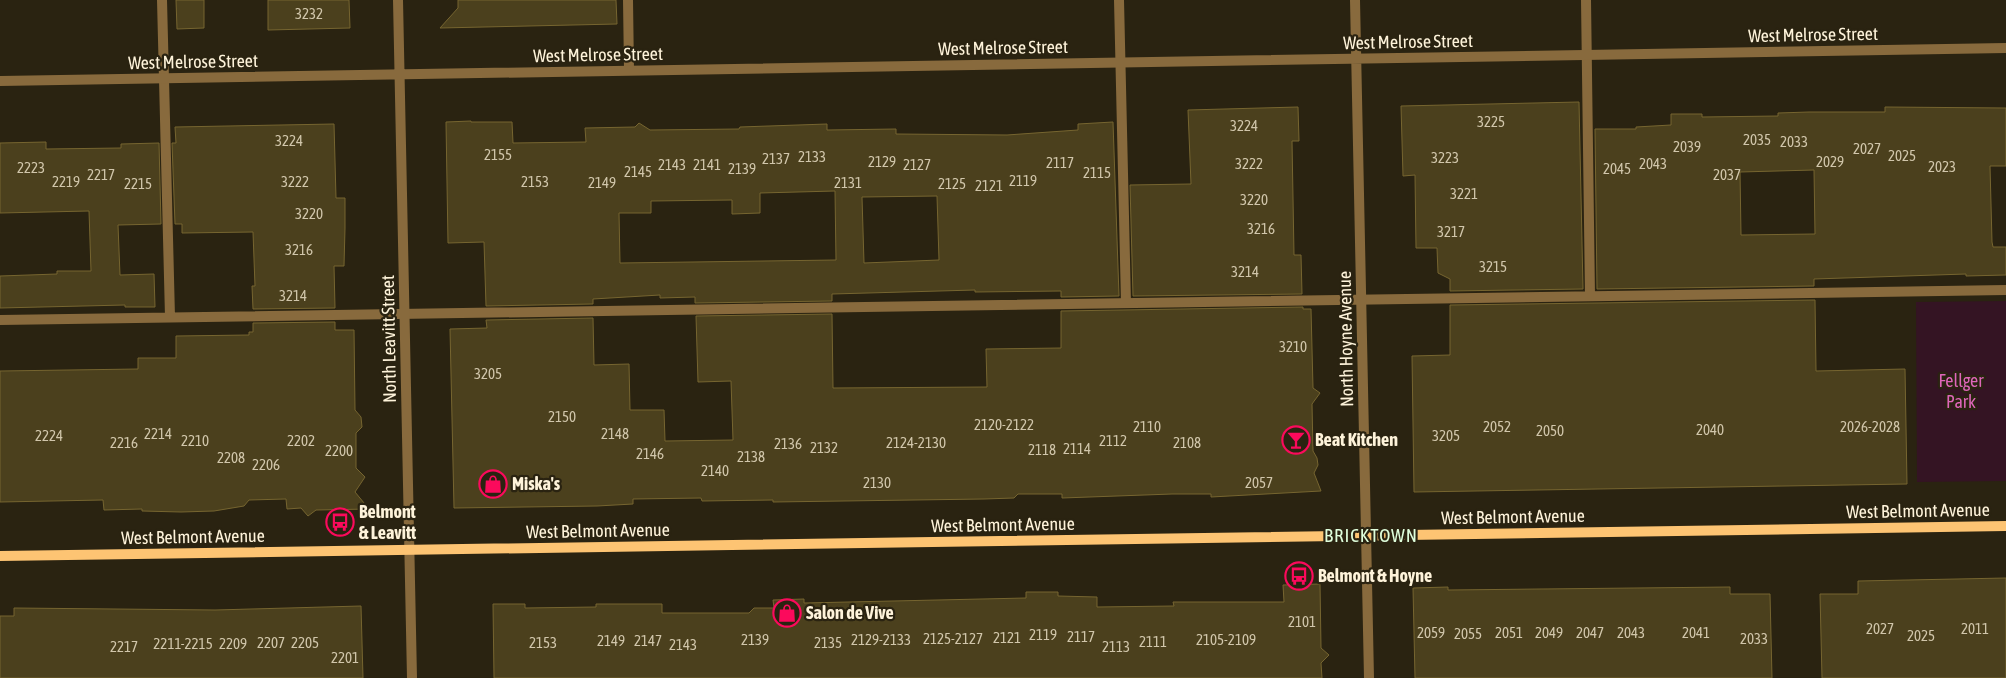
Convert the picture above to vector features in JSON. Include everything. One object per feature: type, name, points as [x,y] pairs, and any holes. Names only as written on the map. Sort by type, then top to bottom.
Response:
[{"type":"main road","name":"West Belmont Avenue","points":[[0,556],[2006,526]]},
{"type":"street","points":[[162,0],[170,317]]},
{"type":"street","name":"North Leavitt Street","points":[[398,0],[412,678]]},
{"type":"street","points":[[628,0],[629,70]]},
{"type":"street","points":[[1118,0],[1126,303]]},
{"type":"street","name":"North Hoyne Avenue","points":[[1355,0],[1369,678]]},
{"type":"street","points":[[1586,0],[1590,296]]},
{"type":"street","name":"West Melrose Street","points":[[0,81],[2006,48]]},
{"type":"street","points":[[0,320],[2006,290]]},
{"type":"green space","name":"Fellger Park","points":[[2006,301],[2006,481],[1917,482],[1916,302]]},
{"type":"building","points":[[176,0],[204,0],[204,28],[177,29]]},
{"type":"building","points":[[268,0],[349,0],[350,28],[268,30]]},
{"type":"building","points":[[458,0],[616,0],[617,24],[440,28],[458,8]]},
{"type":"building","points":[[1579,102],[1583,289],[1450,291],[1450,279],[1438,273],[1437,248],[1416,248],[1415,175],[1403,176],[1401,106]]},
{"type":"building","points":[[1298,107],[1299,141],[1292,141],[1294,255],[1301,255],[1302,294],[1133,296],[1130,185],[1191,184],[1188,110]]},
{"type":"building","points":[[1885,107],[2006,108],[2006,166],[1990,166],[1992,242],[1993,247],[2006,247],[2006,275],[1966,276],[1966,274],[1814,279],[1814,286],[1597,289],[1595,129],[1636,129],[1636,127],[1671,125],[1671,114],[1702,114],[1702,117],[1778,116],[1778,113],[1809,112],[1885,112]],"holes":[[[1814,170],[1815,234],[1741,235],[1740,172]]]},
{"type":"building","points":[[446,122],[512,122],[513,143],[586,142],[585,128],[635,127],[639,123],[650,130],[739,129],[740,127],[827,124],[827,130],[896,129],[896,134],[1007,135],[1078,130],[1078,124],[1113,122],[1119,296],[1061,297],[1061,291],[975,292],[975,290],[832,294],[832,301],[695,303],[695,297],[660,298],[660,295],[593,299],[593,304],[486,306],[484,242],[448,243]],"holes":[[[835,191],[836,260],[620,263],[619,213],[651,213],[651,201],[732,200],[732,214],[760,213],[760,193]],[[937,196],[939,260],[864,263],[862,197]]]},
{"type":"building","points":[[334,124],[336,198],[345,198],[344,266],[334,266],[335,308],[253,309],[252,286],[255,286],[253,232],[182,233],[182,224],[175,224],[172,143],[176,143],[175,127]]},
{"type":"building","points":[[46,142],[46,149],[121,148],[121,144],[159,143],[161,224],[118,225],[120,275],[154,274],[155,307],[125,307],[125,305],[0,308],[0,276],[57,274],[57,271],[91,271],[89,211],[0,213],[0,143]]},
{"type":"building","points":[[1815,300],[1816,371],[1905,369],[1907,484],[1414,492],[1412,356],[1450,355],[1450,305]]},
{"type":"building","points":[[1303,307],[1303,309],[1311,309],[1313,388],[1320,393],[1312,404],[1313,451],[1318,465],[1314,473],[1321,491],[1211,497],[1211,494],[1172,494],[1062,498],[1062,494],[1018,494],[1014,498],[984,499],[773,502],[773,500],[702,501],[701,498],[633,499],[633,504],[597,506],[454,508],[450,329],[487,328],[486,320],[593,318],[594,365],[629,364],[630,410],[664,410],[665,441],[733,440],[731,381],[698,382],[696,316],[832,314],[833,388],[987,387],[986,349],[1061,348],[1061,311]]},
{"type":"building","points":[[335,322],[335,330],[354,330],[355,410],[361,417],[362,427],[356,433],[356,468],[365,477],[355,492],[369,509],[316,510],[308,516],[301,508],[287,509],[286,499],[249,500],[244,506],[214,511],[181,512],[142,511],[142,509],[104,510],[103,500],[0,502],[0,371],[138,369],[138,358],[176,358],[176,336],[249,335],[249,332],[253,332],[253,323]]},
{"type":"building","points":[[2006,578],[2006,678],[1822,678],[1820,594],[1858,594],[1858,581]]},
{"type":"building","points":[[1320,584],[1321,648],[1329,655],[1321,663],[1322,678],[494,678],[493,604],[525,604],[525,608],[596,607],[596,604],[662,604],[662,613],[749,613],[754,608],[774,608],[773,600],[804,599],[804,603],[1026,598],[1026,592],[1058,592],[1058,596],[1097,597],[1097,607],[1174,606],[1173,602],[1284,602],[1283,585]]},
{"type":"building","points":[[1448,587],[1448,590],[1730,587],[1730,594],[1770,594],[1772,678],[1415,678],[1413,588]]},
{"type":"building","points":[[361,606],[363,678],[0,678],[0,616],[14,616],[14,608],[215,610]]},
{"type":"place","name":"Beat Kitchen","points":[[1296,440]]},
{"type":"place","name":"Miska's","points":[[493,484]]},
{"type":"place","name":"Belmont & Leavitt","points":[[340,522]]},
{"type":"place","name":"Belmont & Hoyne","points":[[1299,576]]},
{"type":"place","name":"Salon de Vive","points":[[787,613]]},
{"type":"district","name":"BRICKTOWN","points":[[1371,535]]}]
